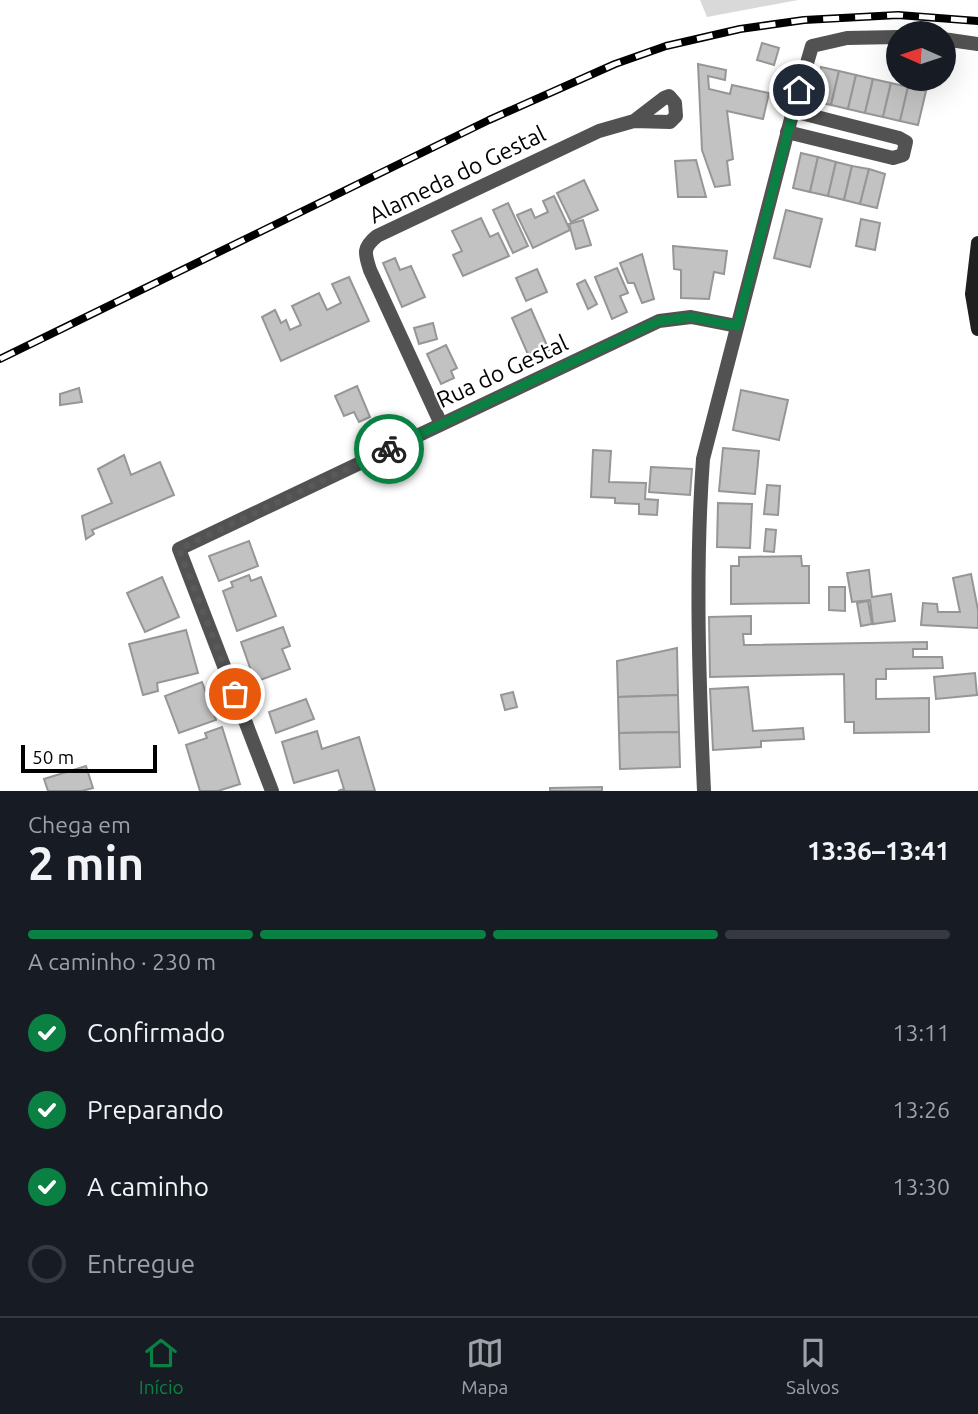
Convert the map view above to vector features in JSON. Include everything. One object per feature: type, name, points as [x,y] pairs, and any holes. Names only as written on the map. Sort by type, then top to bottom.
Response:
[{"type":"main road","points":[[978,243],[972,294],[978,329]]},
{"type":"street","points":[[704,791],[699,667],[700,498],[703,459],[812,46],[847,38],[886,37]]},
{"type":"street","points":[[956,41],[978,44]]},
{"type":"street","points":[[788,132],[893,158],[903,155],[906,142],[899,138],[793,111]]},
{"type":"street","name":"Alameda do Gestal","points":[[441,424],[370,271],[365,254],[368,243],[377,236],[599,131],[634,121]]},
{"type":"street","name":"Rua do Gestal","points":[[272,791],[179,549],[659,321],[691,317],[737,326]]},
{"type":"shaded area","points":[[700,0],[798,0],[707,17]]},
{"type":"building","points":[[762,43],[779,48],[774,65],[757,60]]},
{"type":"building","points":[[698,64],[726,70],[725,80],[708,76],[709,89],[730,94],[732,85],[769,93],[763,119],[727,111],[733,159],[727,161],[730,185],[715,187],[702,150]]},
{"type":"building","points":[[821,67],[839,71],[831,105],[813,101]]},
{"type":"building","points":[[839,71],[856,75],[848,109],[831,105]]},
{"type":"building","points":[[856,75],[873,79],[865,113],[848,109]]},
{"type":"building","points":[[873,79],[886,82],[886,91],[889,91],[883,117],[865,113]]},
{"type":"building","points":[[889,91],[907,91],[900,121],[883,117]]},
{"type":"building","points":[[907,91],[926,91],[918,125],[900,121]]},
{"type":"building","points":[[801,153],[818,157],[810,192],[793,188]]},
{"type":"building","points":[[818,157],[836,162],[828,196],[810,192]]},
{"type":"building","points":[[696,160],[706,197],[678,197],[675,161]]},
{"type":"building","points":[[836,162],[852,166],[844,200],[828,196]]},
{"type":"building","points":[[852,166],[869,169],[860,204],[844,200]]},
{"type":"building","points":[[869,169],[885,174],[877,208],[860,204]]},
{"type":"building","points":[[584,180],[598,210],[571,222],[557,193]]},
{"type":"building","points":[[554,196],[570,230],[533,248],[517,215],[531,209],[535,218],[548,212],[543,201]]},
{"type":"building","points":[[508,203],[528,246],[513,253],[493,210]]},
{"type":"building","points":[[786,210],[822,219],[810,267],[774,258]]},
{"type":"building","points":[[481,218],[490,237],[498,233],[509,256],[463,276],[453,255],[462,251],[452,231]]},
{"type":"building","points":[[861,219],[880,223],[875,250],[856,246]]},
{"type":"building","points":[[583,220],[591,245],[576,249],[569,224]]},
{"type":"building","points":[[673,246],[727,251],[724,274],[714,272],[709,299],[681,298],[681,270],[674,269]]},
{"type":"building","points":[[642,254],[654,299],[642,303],[634,283],[628,283],[620,263]]},
{"type":"building","points":[[395,258],[400,270],[411,266],[425,297],[402,307],[383,263]]},
{"type":"building","points":[[617,268],[628,293],[620,296],[627,312],[612,319],[595,277]]},
{"type":"building","points":[[537,269],[547,292],[526,301],[516,278]]},
{"type":"building","points":[[349,277],[369,321],[281,361],[262,317],[275,310],[281,323],[286,320],[290,330],[301,325],[292,306],[319,293],[327,310],[341,303],[332,284]]},
{"type":"building","points":[[585,280],[597,304],[588,309],[577,284]]},
{"type":"building","points":[[531,309],[549,350],[530,359],[512,318]]},
{"type":"building","points":[[433,323],[437,339],[419,344],[414,328]]},
{"type":"building","points":[[446,345],[457,368],[451,371],[454,378],[441,384],[427,354]]},
{"type":"building","points":[[357,386],[370,417],[359,422],[354,412],[344,416],[335,396]]},
{"type":"building","points":[[79,388],[82,402],[60,405],[60,394]]},
{"type":"building","points":[[741,390],[788,400],[779,440],[733,430]]},
{"type":"building","points":[[723,448],[759,451],[755,494],[719,491]]},
{"type":"building","points":[[593,450],[611,451],[609,482],[646,483],[645,499],[658,500],[657,515],[639,514],[639,504],[615,503],[615,498],[591,497]]},
{"type":"building","points":[[124,455],[131,475],[160,462],[174,495],[92,530],[94,534],[86,539],[82,516],[112,503],[98,469]]},
{"type":"building","points":[[651,467],[692,469],[690,495],[649,492]]},
{"type":"building","points":[[767,485],[780,486],[778,515],[764,514]]},
{"type":"building","points":[[718,503],[752,504],[750,548],[717,547]]},
{"type":"building","points":[[766,529],[776,530],[774,552],[764,551]]},
{"type":"building","points":[[249,541],[258,566],[219,581],[209,556]]},
{"type":"building","points":[[801,556],[802,566],[809,566],[809,603],[731,604],[731,566],[739,566],[739,557]]},
{"type":"building","points":[[869,570],[872,597],[891,594],[895,621],[873,624],[870,600],[852,602],[847,573]]},
{"type":"building","points":[[971,574],[978,610],[978,628],[921,625],[923,603],[937,604],[938,612],[960,612],[953,578]]},
{"type":"building","points":[[249,575],[251,581],[261,577],[276,616],[237,631],[223,591],[233,587],[231,582]]},
{"type":"building","points":[[162,577],[179,617],[145,632],[127,593]]},
{"type":"building","points":[[829,587],[845,587],[845,611],[829,610]]},
{"type":"building","points":[[868,601],[872,624],[861,626],[857,603]]},
{"type":"building","points":[[751,616],[751,634],[743,634],[744,645],[927,642],[927,649],[913,649],[913,657],[942,657],[943,668],[886,669],[886,679],[876,679],[876,699],[929,698],[929,732],[854,733],[854,722],[845,722],[844,674],[710,677],[709,617]]},
{"type":"building","points":[[283,627],[290,646],[282,649],[290,669],[255,682],[241,642]]},
{"type":"building","points":[[186,630],[198,673],[157,683],[158,691],[143,695],[129,644]]},
{"type":"building","points":[[677,648],[678,695],[618,697],[617,661]]},
{"type":"building","points":[[975,673],[977,695],[936,699],[934,677]]},
{"type":"building","points":[[202,682],[216,720],[179,733],[165,696]]},
{"type":"building","points":[[748,687],[753,731],[803,728],[804,739],[761,741],[761,747],[713,750],[710,689]]},
{"type":"building","points":[[513,692],[517,707],[505,710],[501,695]]},
{"type":"building","points":[[678,695],[679,732],[619,733],[618,697]]},
{"type":"building","points":[[306,699],[314,719],[276,733],[269,712]]},
{"type":"building","points":[[222,727],[240,784],[218,791],[200,791],[186,745],[207,738],[205,733]]},
{"type":"building","points":[[317,731],[322,749],[359,737],[375,791],[338,791],[344,789],[338,770],[294,783],[282,742]]},
{"type":"building","points":[[679,732],[680,767],[620,769],[619,733]]},
{"type":"building","points":[[86,766],[93,788],[82,791],[48,791],[44,779]]},
{"type":"building","points":[[602,787],[602,791],[550,791],[550,788]]},
{"type":"railway","points":[[0,359],[489,120],[615,64],[666,46],[740,29],[804,20],[898,15],[978,21]]},
{"type":"way so far","points":[[235,694],[179,549],[389,449]]},
{"type":"route","points":[[389,449],[659,321],[691,317],[737,326],[799,90]]}]
